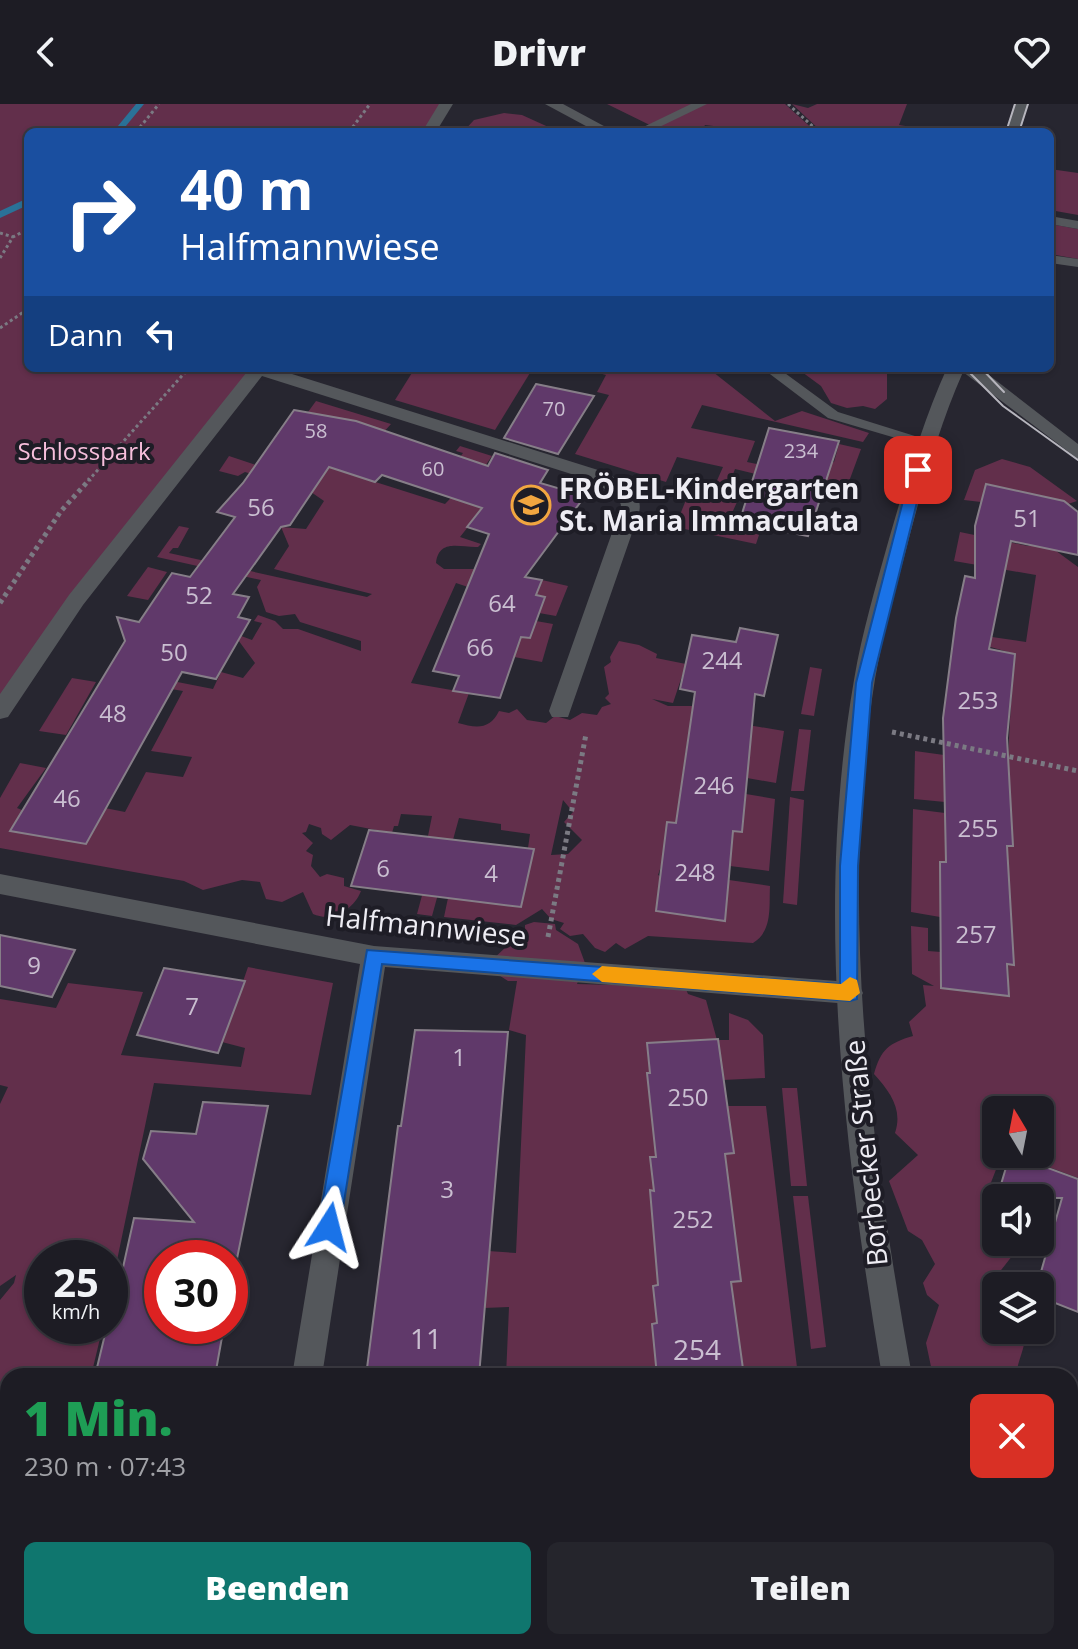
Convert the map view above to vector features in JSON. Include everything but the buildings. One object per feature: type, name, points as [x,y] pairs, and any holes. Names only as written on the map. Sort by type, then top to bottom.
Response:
[{"type":"street","points":[[431,128],[446,104]]},
{"type":"street","points":[[552,104],[600,128]]},
{"type":"street","points":[[1014,128],[1021,104]]},
{"type":"street","points":[[0,711],[76,600],[255,372]]},
{"type":"street","points":[[271,372],[591,474],[625,491],[631,505],[629,513],[560,711]]},
{"type":"street","name":"Borbecker Straße","points":[[896,1368],[860,1144],[850,993],[849,866],[859,725],[876,626],[926,442],[954,372]]},
{"type":"street","points":[[974,372],[1078,453]]},
{"type":"street","name":"Halfmannwiese","points":[[0,884],[374,956],[850,993]]},
{"type":"street","points":[[308,1368],[374,956]]},
{"type":"lane","points":[[663,104],[681,113]]},
{"type":"lane","points":[[648,128],[701,104]]},
{"type":"lane","points":[[1054,221],[1078,225]]},
{"type":"lane","points":[[1054,260],[1078,263]]},
{"type":"lane","points":[[774,372],[833,415],[926,442]]},
{"type":"path","points":[[139,128],[159,104]]},
{"type":"path","points":[[352,128],[370,104]]},
{"type":"path","points":[[788,104],[815,128]]},
{"type":"path","points":[[0,258],[13,237],[24,231]]},
{"type":"path","points":[[0,233],[13,237]]},
{"type":"path","points":[[0,328],[24,312]]},
{"type":"path","points":[[0,603],[61,511],[185,372]]},
{"type":"path","points":[[543,969],[591,706],[567,689]]},
{"type":"path","points":[[859,725],[1078,771]]},
{"type":"green space","name":"Schlosspark","points":[[0,104],[446,104],[431,128],[24,128],[24,372],[256,372],[0,711]]},
{"type":"green space","points":[[607,104],[785,104],[812,128],[705,125],[703,128],[656,128]]},
{"type":"green space","points":[[792,104],[808,108],[817,104],[907,104],[899,125],[918,128],[818,128]]},
{"type":"green space","points":[[504,113],[522,115],[551,128],[467,128],[474,120]]},
{"type":"green space","points":[[1054,170],[1078,173],[1078,215],[1054,211]]},
{"type":"green space","points":[[1054,225],[1078,229],[1078,259],[1054,255]]},
{"type":"green space","points":[[412,372],[531,372],[495,430],[395,400]]},
{"type":"green space","points":[[595,372],[713,372],[775,421],[802,411],[869,433],[863,442],[702,405],[691,428],[755,441],[747,462],[823,478],[828,463],[834,462],[839,444],[861,449],[844,495],[735,469],[724,498],[737,502],[727,524],[760,532],[756,544],[675,527],[690,490],[711,494],[723,467],[677,457],[666,482],[575,454],[609,395],[597,392],[606,375]]},
{"type":"green space","points":[[802,372],[887,372],[887,399],[875,409],[863,406],[847,408],[831,403],[821,386]]},
{"type":"green space","points":[[316,401],[391,424],[347,473],[445,504],[483,465],[460,457],[463,453],[456,451],[460,446],[492,456],[483,469],[510,474],[460,537],[481,544],[478,547],[446,547],[441,550],[436,563],[444,569],[475,569],[468,587],[456,583],[411,683],[469,693],[458,723],[482,726],[491,722],[499,711],[509,713],[517,709],[527,720],[546,723],[555,716],[570,720],[582,713],[597,715],[602,707],[611,704],[605,698],[609,694],[604,667],[611,662],[610,657],[619,641],[639,645],[657,654],[656,658],[686,664],[673,703],[652,699],[668,706],[694,706],[724,721],[784,731],[776,783],[747,778],[750,750],[687,743],[676,823],[658,875],[670,881],[655,911],[724,920],[729,880],[770,886],[769,918],[759,938],[753,943],[648,936],[625,949],[616,943],[605,952],[595,948],[583,934],[570,936],[560,929],[564,923],[551,919],[542,909],[516,925],[444,917],[448,898],[521,907],[533,849],[528,848],[530,834],[501,830],[501,824],[459,818],[432,916],[417,914],[435,847],[426,846],[432,816],[401,814],[398,826],[394,826],[392,833],[350,825],[331,840],[322,834],[321,828],[309,824],[306,832],[302,833],[313,843],[306,851],[313,855],[311,866],[320,877],[327,874],[344,878],[344,886],[361,891],[348,909],[328,917],[313,914],[303,892],[282,902],[266,899],[260,882],[242,880],[203,890],[184,881],[0,848],[0,798],[20,763],[46,768],[17,808],[22,810],[11,831],[86,844],[105,808],[125,812],[146,772],[183,777],[192,757],[151,751],[183,691],[153,686],[157,678],[213,689],[221,672],[243,678],[255,663],[233,633],[252,640],[262,623],[254,621],[258,615],[275,621],[283,629],[298,629],[361,651],[361,641],[300,622],[295,614],[279,616],[266,612],[257,587],[261,580],[157,557],[179,526],[189,528],[178,548],[173,548],[169,553],[367,597],[372,594],[274,569],[289,546],[281,527],[306,529],[324,501],[311,492],[245,472],[238,476],[219,471],[229,456],[256,465],[358,422],[308,412]],"holes":[[[563,800],[573,812],[564,822],[582,840],[568,854],[551,855]]]},
{"type":"green space","points":[[1002,459],[1030,467],[1077,501],[1068,504],[986,485],[981,502],[964,500],[975,470]]},
{"type":"green space","points":[[960,532],[1028,546],[1044,542],[1078,567],[1078,1178],[1051,1168],[1054,1168],[1054,1096],[982,1096],[982,1168],[997,1168],[990,1184],[982,1184],[982,1256],[1012,1256],[1000,1272],[982,1272],[982,1344],[1024,1344],[1018,1368],[931,1368],[926,1343],[939,1305],[927,1295],[923,1283],[935,1264],[922,1240],[908,1231],[889,1181],[918,1155],[895,1133],[897,1116],[894,1101],[874,1074],[887,1048],[913,1036],[909,1022],[926,1006],[923,985],[934,986],[912,974],[911,926],[928,928],[928,951],[941,952],[1009,995],[1007,782],[1015,654],[987,646],[992,637],[1026,642],[1036,575],[954,561]]},
{"type":"green space","points":[[148,567],[167,572],[148,600],[127,596]]},
{"type":"green space","points":[[542,580],[568,586],[556,616],[539,613],[545,597],[536,595]]},
{"type":"green space","points":[[536,621],[553,624],[542,662],[514,657],[521,637]]},
{"type":"green space","points":[[810,667],[822,669],[814,716],[801,714]]},
{"type":"green space","points":[[72,678],[96,682],[66,735],[39,731]]},
{"type":"green space","points":[[799,729],[811,730],[804,791],[791,791]]},
{"type":"green space","points":[[915,751],[944,755],[945,802],[914,799]]},
{"type":"green space","points":[[746,794],[775,799],[769,871],[730,866],[733,831],[742,832]]},
{"type":"green space","points":[[790,797],[804,800],[797,905],[783,903]]},
{"type":"green space","points":[[913,809],[945,813],[946,862],[940,863],[940,917],[911,912]]},
{"type":"green space","points":[[534,922],[555,924],[556,930],[578,944],[585,963],[577,984],[685,987],[688,994],[706,1000],[717,1040],[729,1040],[729,1013],[748,1020],[763,1035],[765,1078],[723,1080],[727,1106],[766,1106],[797,1368],[506,1368],[509,1307],[484,1308],[488,1251],[516,1253],[526,1035],[509,1030],[517,981],[508,981],[491,970],[491,961],[506,947],[506,938],[525,931],[525,925]]},
{"type":"green space","points":[[248,967],[333,983],[311,1095],[154,1083],[121,1240],[24,1240],[24,1344],[99,1344],[93,1368],[0,1368],[0,1300],[14,1283],[16,1275],[0,1286],[0,1104],[8,1087],[0,1085],[0,999],[56,1008],[68,983],[143,992],[121,1055],[241,1067],[245,1048],[222,1042]]},
{"type":"green space","points":[[782,1088],[797,1088],[807,1186],[791,1186]]},
{"type":"green space","points":[[793,1196],[808,1196],[826,1347],[811,1349]]},
{"type":"waterway","points":[[120,128],[140,104]]},
{"type":"waterway","points":[[0,215],[24,203]]},
{"type":"tram line","points":[[1007,128],[1015,104]]},
{"type":"tram line","points":[[1020,128],[1028,104]]},
{"type":"tram line","points":[[969,372],[1003,406],[1078,460]]},
{"type":"tram line","points":[[985,372],[1004,392]]},
{"type":"slow traffic","points":[[602,974],[850,993],[850,985]]},
{"type":"place","name":"FRÖBEL-Kindergarten St. Maria Immaculata","points":[[531,505]]},
{"type":"route","points":[[329,1227],[374,956],[850,993],[849,866],[854,775],[864,683],[918,470]]}]
